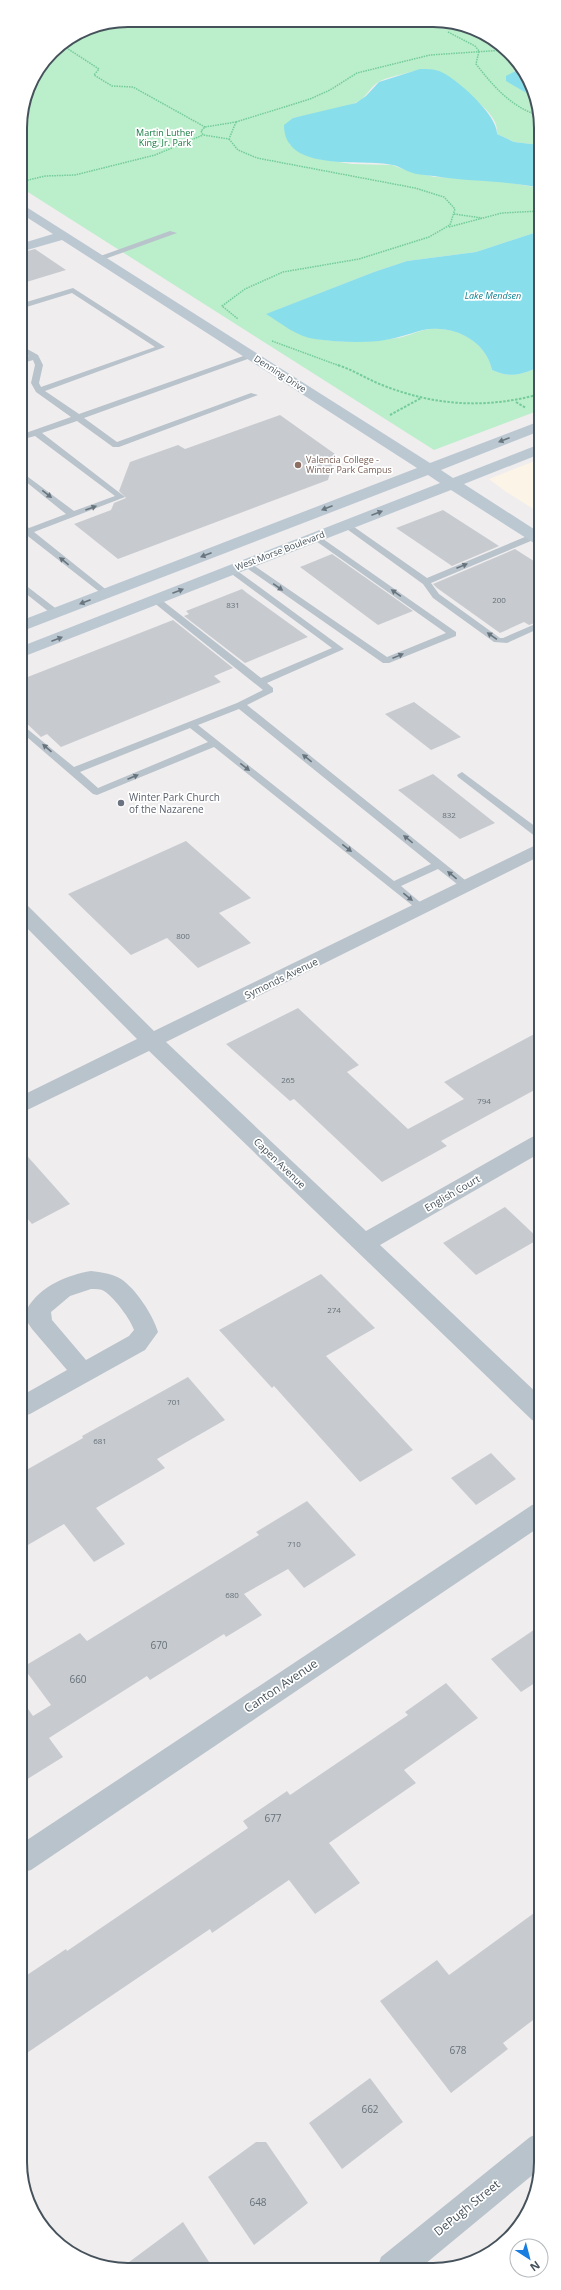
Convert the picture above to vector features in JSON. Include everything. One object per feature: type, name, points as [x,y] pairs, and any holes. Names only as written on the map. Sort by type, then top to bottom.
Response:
[{"type":"street","name":"Denning Drive","points":[[27,212],[534,535]]},
{"type":"street","points":[[27,246],[64,235]]},
{"type":"street","points":[[27,624],[534,428]]},
{"type":"street","name":"West Morse Boulevard","points":[[27,650],[534,451]]},
{"type":"street","name":"Symonds Avenue","points":[[27,1102],[534,852]]},
{"type":"street","name":"Capen Avenue","points":[[27,918],[152,1041],[534,1407]]},
{"type":"street","name":"English Court","points":[[364,1243],[534,1146]]},
{"type":"street","points":[[27,1404],[83,1373],[137,1343],[146,1332],[143,1319],[113,1285],[98,1279],[79,1281],[47,1299],[39,1309],[40,1323],[83,1373]]},
{"type":"street","name":"Canton Avenue","points":[[27,1856],[534,1516]]},
{"type":"street","name":"DePugh Street","points":[[400,2263],[534,2154]]},
{"type":"lane","points":[[99,258],[173,233]]},
{"type":"lane","points":[[27,305],[73,290],[161,347],[39,390]]},
{"type":"lane","points":[[27,352],[35,357],[39,365],[35,383],[39,390],[116,445],[254,395]]},
{"type":"lane","points":[[27,435],[252,356]]},
{"type":"lane","points":[[27,360],[35,357]]},
{"type":"lane","points":[[27,527],[73,514],[121,497],[35,432]]},
{"type":"lane","points":[[27,478],[73,514]]},
{"type":"lane","points":[[347,525],[426,582],[436,596],[497,640],[504,641],[534,628]]},
{"type":"lane","points":[[27,530],[106,594]]},
{"type":"lane","points":[[239,567],[386,661],[453,634],[316,537]]},
{"type":"lane","points":[[426,582],[534,540]]},
{"type":"lane","points":[[239,567],[340,649],[259,683]]},
{"type":"lane","points":[[27,590],[56,613]]},
{"type":"lane","points":[[73,771],[240,704],[270,690],[259,683],[156,600]]},
{"type":"lane","points":[[240,704],[466,886]]},
{"type":"lane","points":[[191,724],[422,908]]},
{"type":"lane","points":[[27,732],[97,792],[214,743]]},
{"type":"lane","points":[[462,775],[534,830]]},
{"type":"lane","points":[[394,885],[439,864]]},
{"type":"path","points":[[448,32],[475,46],[479,51]]},
{"type":"path","points":[[67,48],[99,69],[94,75],[112,86],[132,87],[205,127],[236,122],[310,99],[330,90],[357,73],[430,55],[497,50]]},
{"type":"path","points":[[479,51],[476,64],[496,90],[518,108],[533,113]]},
{"type":"path","points":[[229,139],[236,122]]},
{"type":"path","points":[[203,135],[201,131],[205,127]]},
{"type":"path","points":[[27,180],[45,176],[75,175],[155,155],[203,135],[229,139],[238,150],[257,158],[415,188],[444,197],[455,209],[450,225],[429,237],[359,260],[283,272],[245,289],[222,306],[242,323]]},
{"type":"path","points":[[446,228],[462,225],[502,213],[534,211]]},
{"type":"path","points":[[454,214],[482,218]]},
{"type":"path","points":[[267,338],[292,352],[339,365],[383,385],[437,403],[474,405],[516,402],[534,396]]},
{"type":"path","points":[[390,414],[421,398]]},
{"type":"shaded area","points":[[534,461],[534,509],[505,491],[489,479]]},
{"type":"green space","name":"Martin Luther King, Jr. Park","points":[[128,27],[433,27],[459,30],[471,35],[494,48],[504,57],[515,70],[507,81],[527,93],[531,102],[534,144],[514,142],[497,134],[497,128],[493,118],[481,104],[442,73],[427,70],[393,76],[383,80],[374,85],[362,99],[347,106],[293,118],[289,144],[303,154],[319,159],[352,164],[392,165],[411,172],[435,177],[494,180],[534,187],[534,233],[476,252],[407,261],[374,272],[267,314],[291,328],[315,338],[342,342],[373,341],[404,337],[424,330],[435,329],[456,332],[466,336],[483,350],[489,359],[492,370],[511,375],[534,369],[534,412],[434,450],[27,191],[27,122],[30,102],[37,84],[44,72],[62,52],[72,44],[102,30]]},
{"type":"water","points":[[420,69],[432,69],[439,71],[455,81],[483,107],[491,117],[497,134],[514,142],[534,144],[534,187],[419,174],[380,163],[327,161],[311,157],[297,151],[287,140],[284,125],[293,118],[356,103],[366,96],[379,82]]},
{"type":"water","points":[[516,71],[524,84],[528,94],[506,81],[506,76]]},
{"type":"water","name":"Lake Mendsen","points":[[534,233],[534,369],[511,375],[492,370],[489,359],[483,350],[466,336],[456,332],[434,329],[423,330],[396,338],[379,341],[331,341],[302,336],[266,314],[374,272],[407,261],[476,252]]},
{"type":"building","points":[[35,249],[66,270],[27,282],[27,251]]},
{"type":"building","points":[[280,415],[335,454],[328,480],[118,559],[74,524],[111,510],[114,503],[126,498],[119,491],[130,462],[178,445],[185,449]]},
{"type":"building","points":[[443,510],[499,546],[452,566],[396,528]]},
{"type":"building","points":[[515,549],[534,561],[534,623],[529,625],[524,622],[500,633],[433,584]]},
{"type":"building","points":[[332,554],[413,611],[378,625],[300,567]]},
{"type":"building","points":[[242,589],[308,637],[245,663],[184,616],[189,614],[186,611]]},
{"type":"building","points":[[173,620],[233,668],[214,676],[221,682],[61,747],[47,734],[41,737],[27,724],[27,677]]},
{"type":"building","points":[[414,702],[461,737],[431,750],[385,714]]},
{"type":"building","points":[[433,774],[495,823],[460,839],[398,790]]},
{"type":"building","points":[[186,841],[251,898],[219,913],[251,943],[198,968],[167,938],[131,955],[68,894]]},
{"type":"building","points":[[298,1008],[359,1065],[347,1072],[408,1129],[464,1099],[444,1082],[534,1034],[534,1090],[441,1141],[447,1146],[382,1182],[294,1099],[290,1101],[226,1044]]},
{"type":"building","points":[[27,1156],[70,1204],[32,1224],[27,1218]]},
{"type":"building","points":[[505,1207],[534,1234],[534,1242],[476,1275],[443,1243]]},
{"type":"building","points":[[321,1274],[375,1328],[326,1356],[413,1450],[360,1482],[274,1386],[272,1388],[219,1330]]},
{"type":"building","points":[[188,1377],[225,1420],[157,1459],[165,1468],[96,1508],[125,1544],[94,1562],[64,1524],[27,1546],[27,1470],[83,1438],[82,1436]]},
{"type":"building","points":[[491,1453],[516,1479],[476,1505],[451,1478]]},
{"type":"building","points":[[307,1501],[356,1555],[304,1588],[288,1569],[244,1594],[262,1615],[226,1637],[224,1634],[150,1680],[147,1676],[49,1738],[63,1757],[27,1779],[27,1708],[33,1716],[51,1705],[27,1672],[27,1665],[80,1633],[87,1641],[259,1535],[256,1532]]},
{"type":"building","points":[[534,1630],[534,1684],[521,1692],[491,1659]]},
{"type":"building","points":[[446,1683],[478,1718],[404,1770],[416,1783],[329,1843],[360,1883],[315,1914],[289,1880],[212,1933],[210,1929],[27,2053],[27,1975],[66,1949],[67,1951],[248,1828],[243,1821],[287,1791],[290,1795],[408,1715],[405,1712]]},
{"type":"building","points":[[534,1913],[534,2019],[503,2043],[508,2049],[451,2093],[380,2001],[437,1960],[449,1975]]},
{"type":"building","points":[[370,2078],[403,2122],[342,2169],[309,2123]]},
{"type":"building","points":[[256,2142],[266,2142],[308,2203],[254,2245],[208,2177]]},
{"type":"building","points":[[183,2222],[210,2263],[128,2263]]},
{"type":"place","name":"Valencia College - Winter Park Campus","points":[[298,465]]},
{"type":"place","name":"Winter Park Church of the Nazarene","points":[[121,803]]}]
